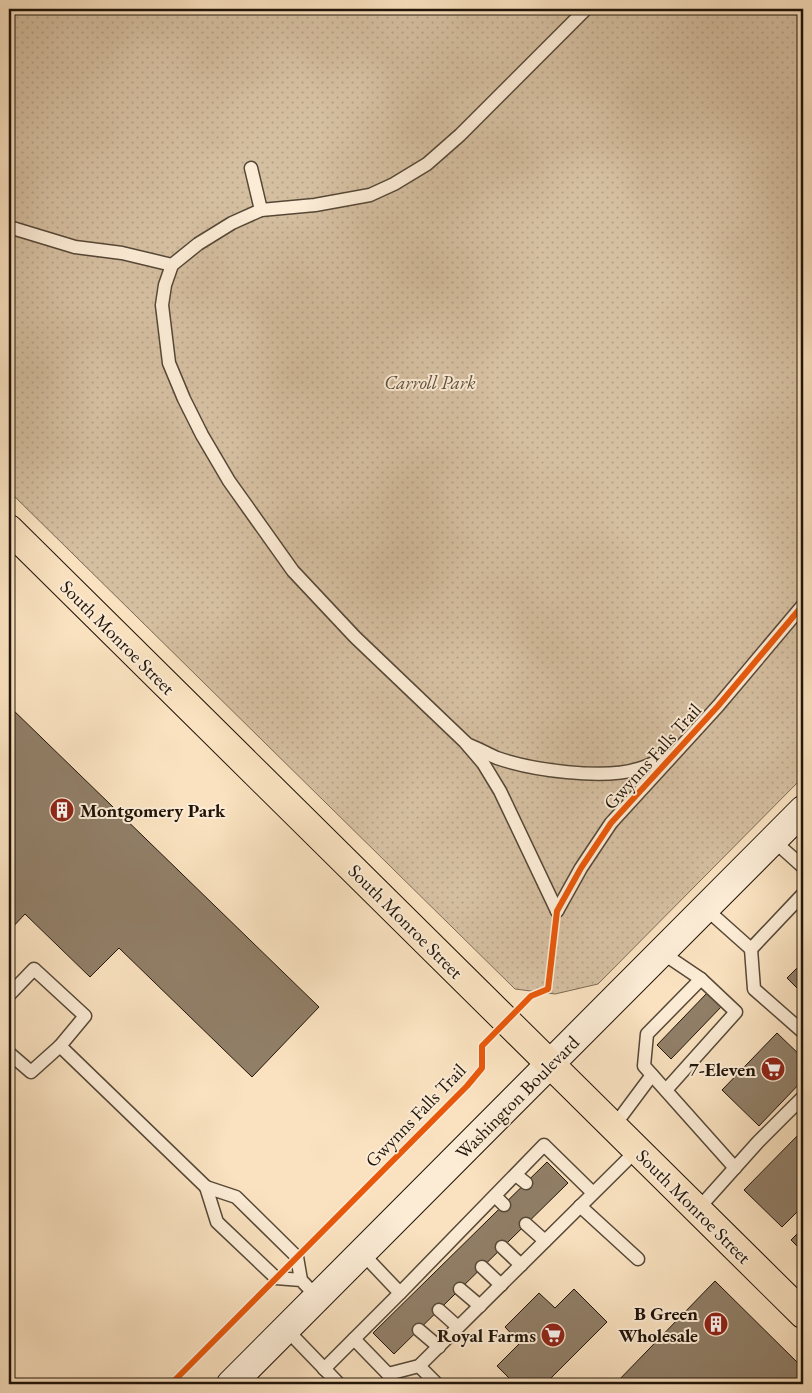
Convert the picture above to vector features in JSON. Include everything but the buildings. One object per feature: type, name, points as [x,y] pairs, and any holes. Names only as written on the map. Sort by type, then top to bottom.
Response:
[{"type":"main road","name":"South Monroe Street","points":[[9,529],[803,1314]]},
{"type":"main road","name":"Washington Boulevard","points":[[231,1384],[286,1329],[309,1289],[362,1253],[803,810]]},
{"type":"lane","points":[[586,9],[460,135],[427,164],[370,195],[315,205],[261,210],[232,223],[198,244],[172,265],[165,285],[162,305],[169,363],[202,435],[229,481],[294,571],[355,637],[465,742],[499,758],[515,762],[561,771],[590,773],[637,769],[673,755]]},
{"type":"lane","points":[[251,168],[261,210]]},
{"type":"lane","points":[[9,227],[74,247],[122,254],[172,265]]},
{"type":"lane","name":"Gwynns Falls Trail","points":[[465,742],[482,763],[500,791],[557,911],[611,824],[718,706],[803,605]]},
{"type":"lane","points":[[773,840],[803,867]]},
{"type":"lane","points":[[751,949],[803,894]]},
{"type":"lane","points":[[705,908],[751,949],[754,989],[803,1032]]},
{"type":"lane","points":[[661,952],[702,979],[736,1012],[666,1090]]},
{"type":"lane","points":[[9,995],[34,969],[85,1016],[60,1046],[31,1072],[9,1052]]},
{"type":"lane","points":[[702,979],[647,1034],[644,1066],[735,1168]]},
{"type":"lane","points":[[60,1046],[206,1187],[236,1197],[297,1256],[309,1289]]},
{"type":"lane","points":[[614,1126],[652,1075]]},
{"type":"lane","points":[[698,1209],[758,1142],[803,1097]]},
{"type":"lane","points":[[324,1369],[354,1339],[394,1306],[408,1289],[433,1267],[521,1179],[544,1145],[594,1193]]},
{"type":"lane","points":[[354,1339],[388,1374],[419,1366],[638,1149]]},
{"type":"lane","points":[[206,1187],[217,1222],[276,1278],[309,1289]]},
{"type":"lane","points":[[580,1206],[638,1260]]},
{"type":"lane","points":[[526,1224],[545,1241]]},
{"type":"lane","points":[[502,1247],[521,1265]]},
{"type":"lane","points":[[362,1253],[408,1289]]},
{"type":"lane","points":[[482,1267],[501,1284]]},
{"type":"lane","points":[[460,1289],[480,1306]]},
{"type":"lane","points":[[439,1310],[458,1327]]},
{"type":"lane","points":[[286,1329],[339,1384]]},
{"type":"lane","points":[[419,1330],[439,1347]]},
{"type":"lane","points":[[419,1366],[437,1384]]},
{"type":"green space","name":"Carroll Park","points":[[9,9],[803,9],[803,777],[598,984],[555,994],[515,989],[9,491]]},
{"type":"cycle path","points":[[171,1384],[467,1086],[482,1068],[482,1046],[531,996],[548,989],[557,911],[581,868],[611,823],[718,706],[803,605]]},
{"type":"place","name":"Montgomery Park","points":[[62,810]]},
{"type":"place","name":"7-Eleven","points":[[773,1069]]},
{"type":"place","name":"B Green Wholesale","points":[[716,1324]]},
{"type":"place","name":"Royal Farms","points":[[553,1335]]}]
